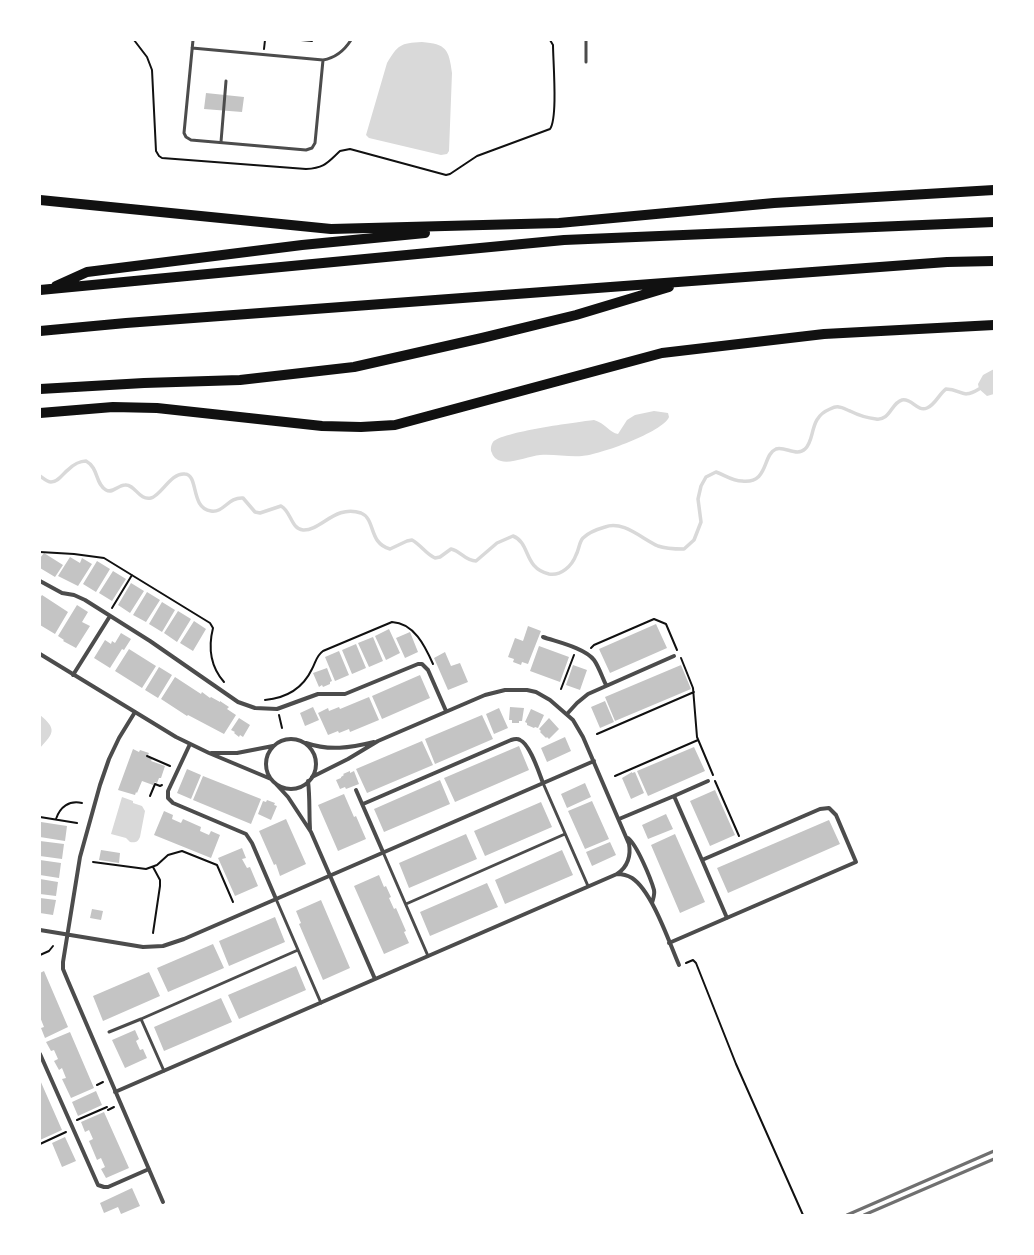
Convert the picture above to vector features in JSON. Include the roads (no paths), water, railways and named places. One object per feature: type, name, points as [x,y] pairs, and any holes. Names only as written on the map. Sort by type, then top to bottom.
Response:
[{"type":"highway","points":[[40,200],[331,229],[558,223],[774,204],[994,190]]},
{"type":"highway","points":[[44,290],[564,240],[994,222]]},
{"type":"highway","points":[[44,290],[87,272],[295,246],[480,226]]},
{"type":"highway","points":[[40,331],[166,320],[947,262],[994,261]]},
{"type":"highway","points":[[40,389],[144,382],[240,380],[354,367],[576,315],[688,282]]},
{"type":"highway","points":[[40,413],[121,407],[157,408],[322,426],[361,427],[395,425],[662,354],[824,334],[994,325]]},
{"type":"street","points":[[40,581],[62,593],[79,596],[146,638],[230,696],[250,707],[262,710],[277,709],[318,694],[345,694],[418,664],[422,664],[428,670],[446,711]]},
{"type":"street","points":[[73,675],[110,616]]},
{"type":"street","points":[[543,636],[584,651],[595,661],[606,685]]},
{"type":"street","points":[[40,654],[190,744],[271,779],[288,797],[311,832],[375,979]]},
{"type":"street","points":[[567,714],[582,698],[606,685],[674,656]]},
{"type":"street","points":[[115,1092],[617,874],[624,868],[629,859],[630,850],[627,838],[594,760],[580,732],[567,714],[556,704],[536,692],[516,689],[495,692],[446,711],[378,741],[312,777],[296,788],[289,788],[276,784]]},
{"type":"street","points":[[135,712],[119,738],[104,772],[78,867],[63,962],[65,975],[163,1202]]},
{"type":"street","points":[[363,804],[516,739],[520,740],[528,747],[543,783]]},
{"type":"street","points":[[209,753],[237,753],[273,746],[284,740],[297,740],[318,747],[336,749],[378,741]]},
{"type":"street","points":[[303,742],[315,758],[312,777]]},
{"type":"street","points":[[190,744],[168,791],[168,798],[173,803],[246,834],[252,843],[276,899]]},
{"type":"street","points":[[271,779],[266,766],[269,752],[273,746]]},
{"type":"street","points":[[40,930],[143,947],[163,946],[184,939],[594,760]]},
{"type":"street","points":[[308,781],[310,793],[309,806],[311,832]]},
{"type":"street","points":[[619,820],[708,781]]},
{"type":"street","points":[[356,790],[383,852]]},
{"type":"street","points":[[674,796],[727,918]]},
{"type":"street","points":[[670,943],[856,862],[836,815],[829,808],[824,808],[702,860]]},
{"type":"street","points":[[627,838],[636,848],[653,887],[654,894],[652,903]]},
{"type":"street","points":[[617,874],[626,875],[636,881],[645,890],[679,965]]},
{"type":"street","points":[[40,1054],[98,1185],[108,1187],[149,1169]]},
{"type":"lane","points":[[193,40],[185,135],[191,140],[306,150],[312,148],[315,143],[323,60]]},
{"type":"lane","points":[[192,48],[323,60],[336,55],[351,40]]},
{"type":"lane","points":[[586,40],[586,62]]},
{"type":"lane","points":[[221,142],[226,80]]},
{"type":"lane","points":[[543,783],[588,886]]},
{"type":"lane","points":[[406,904],[565,834]]},
{"type":"lane","points":[[383,852],[428,956]]},
{"type":"lane","points":[[276,899],[321,1003]]},
{"type":"lane","points":[[109,1032],[298,950]]},
{"type":"lane","points":[[141,1019],[164,1071]]},
{"type":"waterway","points":[[40,476],[48,481],[54,482],[75,465],[86,461],[93,468],[100,484],[106,490],[111,491],[122,485],[128,485],[143,497],[151,498],[159,493],[175,477],[180,474],[185,474],[192,480],[197,498],[204,509],[211,511],[219,510],[238,498],[243,498],[255,512],[260,513],[281,506],[287,512],[296,527],[303,530],[310,529],[336,515],[352,511],[366,516],[375,537],[383,546],[390,549],[412,540],[435,558],[440,557],[451,549],[472,561],[476,561],[497,543],[513,536],[519,539],[523,544],[535,567],[541,571],[553,574],[562,572],[572,563],[585,536],[605,527],[619,526],[632,531],[658,546],[671,549],[684,549],[694,540],[701,522],[698,499],[701,486],[706,477],[716,472],[738,481],[751,481],[757,478],[761,474],[772,452],[776,449],[780,448],[795,452],[805,449],[808,445],[818,418],[832,408],[840,407],[866,417],[881,419],[887,415],[898,402],[902,400],[909,401],[917,407],[923,409],[930,407],[946,389],[951,389],[965,394],[979,389]]},
{"type":"railway","points":[[847,1215],[994,1151]]},
{"type":"railway","points":[[864,1215],[994,1159]]}]
